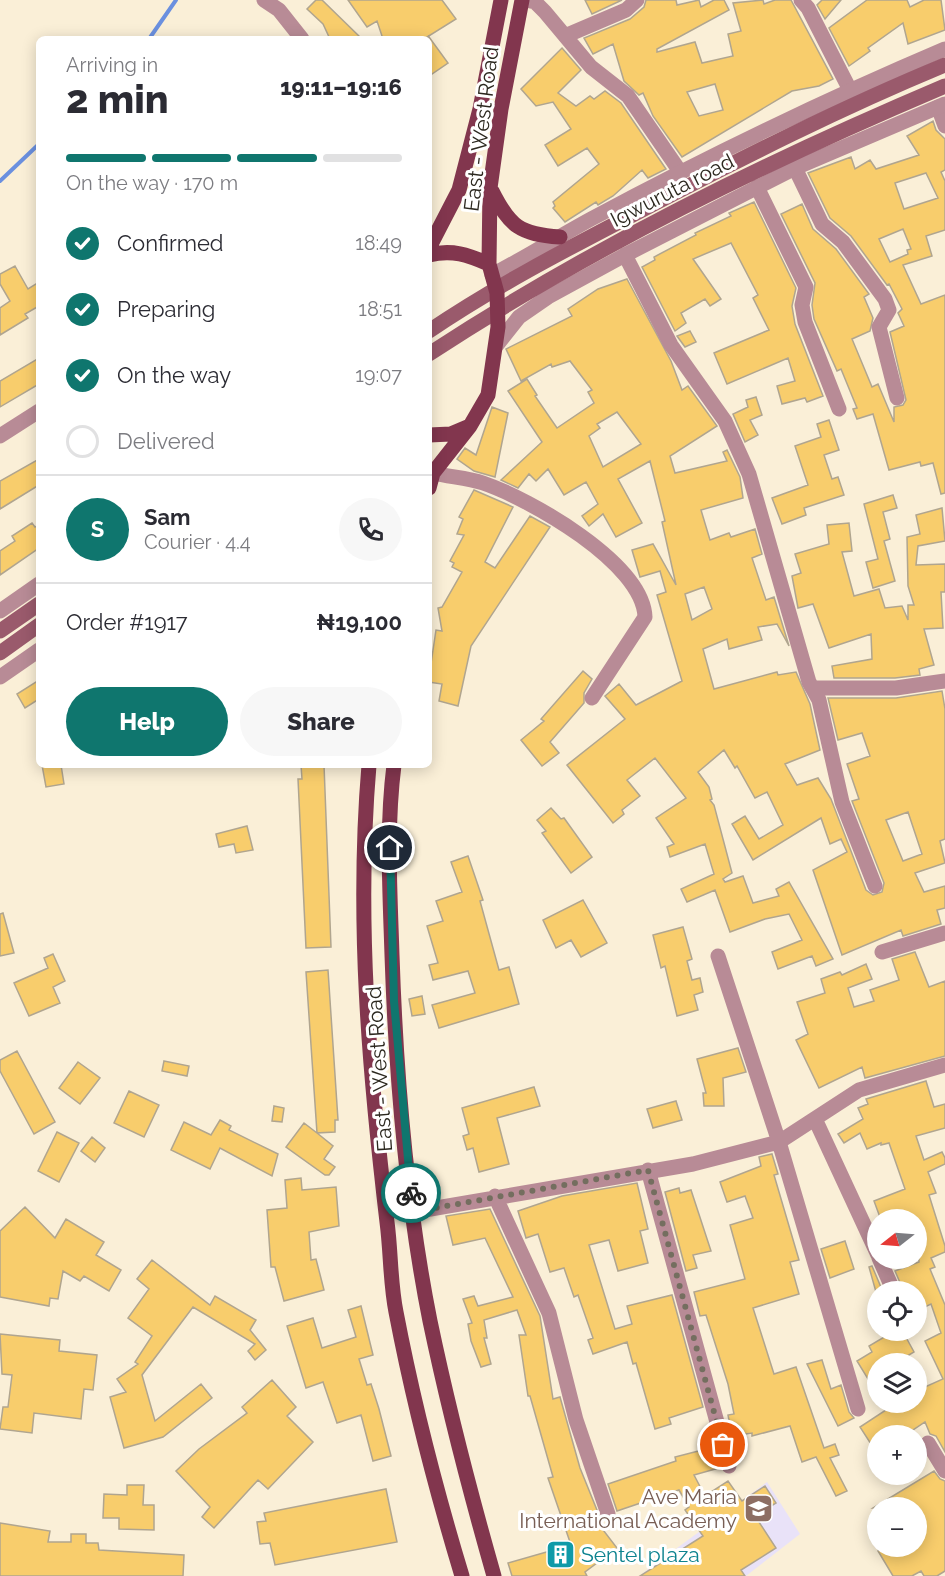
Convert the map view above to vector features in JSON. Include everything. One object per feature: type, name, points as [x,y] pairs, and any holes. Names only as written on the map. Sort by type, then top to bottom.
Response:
[{"type":"main road","name":"East - West Road","points":[[432,242],[459,190],[480,109],[501,0]]},
{"type":"main road","name":"East - West Road","points":[[470,426],[488,395],[496,346],[497,293],[490,270],[490,188],[501,109],[524,0]]},
{"type":"main road","name":"Igwuruta road","points":[[432,329],[498,285],[673,193],[824,117],[945,65]]},
{"type":"main road","name":"Igwuruta road","points":[[432,352],[515,298],[681,208],[831,134],[945,86]]},
{"type":"main road","points":[[490,188],[504,216],[516,227],[532,235],[560,237]]},
{"type":"main road","points":[[432,254],[445,251],[464,254],[490,270]]},
{"type":"main road","points":[[432,435],[451,434],[470,426]]},
{"type":"main road","points":[[432,480],[470,426]]},
{"type":"main road","points":[[0,631],[36,606]]},
{"type":"main road","points":[[0,652],[36,627]]},
{"type":"main road","name":"East - West Road","points":[[369,768],[363,831],[368,1022],[376,1136],[394,1300],[441,1501],[462,1576]]},
{"type":"main road","name":"East - West Road","points":[[394,768],[394,1001],[413,1212],[430,1319],[450,1412],[494,1576]]},
{"type":"main road","points":[[367,787],[392,786]]},
{"type":"street","points":[[264,0],[279,10],[300,36]]},
{"type":"street","points":[[524,0],[540,7],[591,67],[628,96],[668,150],[681,173]]},
{"type":"street","points":[[565,36],[626,10],[637,0]]},
{"type":"street","points":[[801,0],[808,8],[850,90]]},
{"type":"street","points":[[490,270],[850,90],[945,49]]},
{"type":"street","points":[[496,346],[519,317],[549,297],[625,255],[795,168],[941,106],[945,126]]},
{"type":"street","points":[[795,168],[822,224],[843,242],[885,299],[889,310],[879,327],[897,398]]},
{"type":"street","points":[[757,187],[807,287],[802,305],[805,322],[839,409]]},
{"type":"street","points":[[625,255],[671,345],[725,421],[749,474],[809,682],[814,688],[838,773],[842,802],[875,886]]},
{"type":"street","points":[[0,436],[36,413]]},
{"type":"street","points":[[432,481],[483,483],[546,513],[577,532],[625,574],[640,596],[645,617],[592,698]]},
{"type":"street","points":[[0,611],[36,586]]},
{"type":"street","points":[[0,677],[36,652]]},
{"type":"street","points":[[814,688],[896,688],[945,681]]},
{"type":"street","points":[[882,952],[945,933]]},
{"type":"street","points":[[718,956],[779,1142],[858,1409]]},
{"type":"street","points":[[413,1212],[693,1164],[779,1142],[860,1090],[945,1065]]},
{"type":"street","points":[[815,1119],[867,1233]]},
{"type":"street","points":[[648,1170],[729,1466]]},
{"type":"street","points":[[495,1197],[549,1313],[576,1420],[608,1514]]},
{"type":"street","points":[[928,1443],[945,1471]]},
{"type":"shaded area","name":"Ave Maria International Academy","points":[[767,1482],[800,1534],[746,1576],[645,1576],[643,1573]]},
{"type":"building","points":[[316,0],[322,0],[359,36],[329,36],[323,24],[307,9]]},
{"type":"building","points":[[348,0],[442,0],[456,19],[429,36],[382,36],[377,21],[367,27]]},
{"type":"building","points":[[585,0],[622,0],[592,14]]},
{"type":"building","points":[[646,0],[676,0],[677,5],[699,0],[701,7],[714,0],[724,0],[729,10],[657,49],[657,52],[695,42],[702,63],[733,56],[728,34],[741,31],[733,3],[763,0],[764,4],[775,0],[791,0],[833,79],[819,86],[792,91],[682,157],[653,116],[643,93],[639,95],[624,81],[613,44],[593,54],[584,38],[630,19],[644,7]],"holes":[[[715,84],[723,110],[699,116],[687,92]]]},
{"type":"building","points":[[822,0],[841,0],[825,19],[817,5]]},
{"type":"building","points":[[867,0],[907,0],[910,7],[924,0],[941,0],[945,30],[908,44],[903,23],[868,48],[870,51],[849,66],[829,28]]},
{"type":"building","points":[[432,41],[448,63],[432,74]]},
{"type":"building","points":[[562,48],[581,70],[558,93],[576,106],[590,96],[594,99],[605,91],[621,103],[666,169],[648,178],[642,170],[613,196],[598,205],[596,202],[565,222],[553,208],[555,206],[553,202],[599,164],[587,148],[558,166],[545,145],[571,129],[553,102],[536,106],[521,89]]},
{"type":"building","points":[[933,121],[936,130],[945,139],[945,170],[941,172],[945,181],[945,230],[926,236],[932,256],[903,265],[921,304],[945,295],[945,493],[941,494],[933,463],[921,466],[920,462],[889,470],[873,414],[857,419],[853,409],[857,408],[841,369],[837,371],[814,319],[812,305],[815,283],[781,214],[802,204],[813,229],[836,249],[869,294],[864,297],[873,318],[870,331],[852,339],[872,387],[878,384],[894,422],[894,407],[903,405],[906,400],[890,332],[904,326],[898,313],[902,309],[889,284],[887,285],[851,236],[830,218],[808,173],[851,157],[855,169],[870,160],[876,169],[919,155],[907,136]],"holes":[[[926,173],[938,198],[904,209],[895,183]],[[903,229],[911,249],[907,250],[908,254],[890,262],[879,239]]]},
{"type":"building","points":[[754,202],[796,288],[792,306],[795,324],[823,396],[807,402],[805,398],[782,404],[777,386],[795,381],[788,358],[727,384],[714,353],[769,330],[753,298],[758,295],[731,243],[693,259],[721,299],[710,306],[705,299],[681,313],[686,323],[675,331],[642,267],[655,260],[654,257],[696,235],[695,233],[731,216],[729,213]]},
{"type":"building","points":[[15,266],[28,289],[36,284],[36,308],[25,314],[28,318],[0,335],[0,308],[10,301],[0,284],[0,274]]},
{"type":"building","points":[[627,279],[671,361],[682,390],[688,386],[717,426],[670,456],[675,473],[727,461],[723,452],[727,450],[740,477],[743,498],[701,510],[710,540],[729,533],[731,537],[755,529],[762,554],[752,558],[766,600],[774,597],[789,646],[777,624],[758,627],[762,640],[729,649],[727,639],[703,649],[714,689],[777,672],[778,675],[796,672],[810,704],[820,750],[785,764],[797,785],[818,778],[831,799],[866,890],[873,895],[882,892],[884,883],[852,801],[859,799],[847,764],[870,756],[862,733],[838,740],[828,698],[896,698],[942,691],[945,709],[945,839],[940,841],[945,863],[915,873],[924,892],[945,886],[945,908],[937,910],[941,924],[903,936],[901,930],[842,955],[813,870],[847,852],[841,839],[830,844],[821,818],[753,860],[732,824],[745,816],[759,839],[783,825],[767,792],[755,798],[737,766],[735,768],[724,750],[698,772],[709,787],[712,799],[710,800],[714,805],[732,873],[723,879],[725,882],[743,876],[753,903],[779,896],[776,889],[789,882],[833,959],[816,966],[812,956],[778,969],[772,952],[802,940],[789,914],[765,919],[730,932],[715,890],[687,902],[681,889],[714,874],[705,844],[670,857],[667,847],[674,844],[656,818],[686,798],[655,758],[627,780],[640,796],[622,810],[624,814],[613,823],[567,765],[625,719],[605,696],[619,684],[636,705],[682,681],[657,595],[666,592],[660,571],[640,577],[632,550],[653,544],[676,585],[662,522],[665,521],[650,461],[618,479],[642,523],[616,537],[603,514],[589,526],[582,516],[598,504],[586,482],[564,495],[548,469],[536,481],[529,474],[518,488],[501,480],[542,442],[508,391],[527,379],[537,395],[535,396],[557,428],[594,403],[588,392],[592,390],[570,361],[552,367],[551,364],[521,381],[506,349],[572,316],[568,309],[598,289]],"holes":[[[617,412],[641,444],[603,467],[589,436],[600,428],[597,424]],[[704,587],[712,609],[692,620],[685,594]],[[908,812],[922,854],[903,861],[886,820]]]},
{"type":"building","points":[[690,331],[696,342],[685,347],[677,336]]},
{"type":"building","points":[[36,360],[36,386],[0,407],[0,381]]},
{"type":"building","points":[[756,397],[762,415],[750,420],[758,435],[745,442],[733,414],[748,407],[746,400]]},
{"type":"building","points":[[492,407],[508,413],[495,477],[474,471],[457,459],[465,448],[476,455]]},
{"type":"building","points":[[829,420],[839,450],[824,455],[832,479],[838,477],[844,495],[804,508],[806,515],[782,524],[772,498],[808,485],[795,446],[821,437],[817,424]]},
{"type":"building","points":[[36,461],[36,487],[0,509],[0,481]]},
{"type":"building","points":[[474,490],[513,507],[485,562],[495,568],[530,516],[550,527],[471,646],[458,706],[439,701],[442,684],[432,682],[432,657],[436,630],[442,631],[438,608],[442,607],[462,572],[452,567],[454,563],[450,561],[464,535],[457,534],[463,519],[459,517]]},
{"type":"building","points":[[893,495],[897,508],[883,512],[890,539],[884,541],[895,581],[873,588],[866,562],[878,559],[864,504]]},
{"type":"building","points":[[942,508],[945,541],[918,546],[916,565],[945,564],[945,592],[941,592],[943,628],[924,629],[934,665],[919,669],[920,675],[895,678],[834,678],[832,666],[872,659],[871,634],[829,648],[813,604],[798,608],[792,576],[801,573],[795,554],[829,544],[827,525],[849,523],[852,551],[842,552],[854,596],[879,589],[885,608],[902,606],[908,620],[908,605],[914,605],[908,586],[907,537],[920,534],[916,515]]},
{"type":"building","points":[[32,523],[36,526],[36,550],[0,575],[0,551],[15,541],[12,536]]},
{"type":"building","points":[[583,671],[592,679],[584,693],[584,703],[550,742],[559,753],[542,766],[521,740],[544,721],[541,719]]},
{"type":"building","points":[[36,682],[36,701],[25,708],[17,694]]},
{"type":"building","points":[[43,768],[61,768],[64,784],[46,787]]},
{"type":"building","points":[[301,768],[324,768],[331,947],[306,948],[298,779],[302,779]]},
{"type":"building","points":[[551,808],[561,819],[564,818],[592,857],[571,873],[542,833],[546,831],[537,820]]},
{"type":"building","points":[[247,826],[253,850],[236,853],[234,844],[219,847],[216,834]]},
{"type":"building","points":[[468,856],[483,900],[480,901],[499,970],[509,967],[519,1004],[439,1028],[432,1005],[475,993],[468,971],[433,980],[429,965],[438,963],[427,926],[443,921],[436,901],[462,892],[451,862]]},
{"type":"building","points":[[583,900],[607,943],[581,957],[571,940],[556,948],[543,920]]},
{"type":"building","points":[[3,913],[14,953],[0,956],[0,914]]},
{"type":"building","points":[[683,927],[692,959],[687,961],[692,980],[700,978],[703,992],[694,995],[698,1010],[677,1016],[665,966],[661,968],[653,935]]},
{"type":"building","points":[[915,952],[929,987],[945,981],[945,1056],[865,1078],[862,1067],[819,1088],[796,1040],[808,1034],[797,1002],[825,993],[821,979],[840,972],[842,975],[866,964],[872,979],[848,988],[854,1007],[874,1001],[870,990],[899,980],[892,959]]},
{"type":"building","points":[[53,954],[65,981],[53,987],[60,1003],[29,1016],[14,983],[48,968],[44,958]]},
{"type":"building","points":[[328,970],[338,1120],[335,1120],[335,1132],[317,1133],[306,972]]},
{"type":"building","points":[[422,996],[425,1014],[412,1016],[409,999]]},
{"type":"building","points":[[738,1048],[746,1072],[723,1078],[724,1106],[704,1106],[703,1093],[706,1093],[697,1059]]},
{"type":"building","points":[[17,1051],[55,1122],[34,1134],[0,1071],[0,1060]]},
{"type":"building","points":[[164,1061],[189,1066],[187,1076],[162,1071]]},
{"type":"building","points":[[78,1062],[100,1078],[80,1104],[59,1088]]},
{"type":"building","points":[[926,1081],[934,1107],[945,1104],[945,1128],[916,1136],[924,1160],[942,1152],[945,1158],[945,1164],[928,1172],[936,1193],[929,1195],[945,1246],[945,1252],[931,1258],[935,1267],[930,1269],[945,1305],[945,1452],[936,1436],[930,1434],[925,1422],[920,1425],[867,1425],[867,1438],[860,1427],[881,1413],[927,1413],[927,1386],[943,1379],[925,1341],[941,1333],[931,1304],[927,1306],[927,1281],[899,1281],[895,1271],[927,1269],[927,1209],[877,1209],[874,1201],[905,1189],[889,1143],[881,1145],[881,1143],[867,1149],[860,1133],[844,1143],[838,1134],[863,1119],[858,1108],[868,1104],[866,1099]]},
{"type":"building","points":[[534,1087],[540,1106],[497,1118],[509,1164],[479,1172],[473,1148],[467,1150],[463,1136],[469,1134],[462,1108]]},
{"type":"building","points":[[129,1091],[159,1105],[144,1137],[114,1123]]},
{"type":"building","points":[[676,1101],[682,1120],[653,1128],[647,1109]]},
{"type":"building","points":[[274,1106],[284,1108],[282,1122],[272,1121]]},
{"type":"building","points":[[220,1120],[231,1126],[229,1130],[278,1154],[272,1176],[220,1148],[210,1169],[171,1150],[184,1122],[211,1135]]},
{"type":"building","points":[[304,1123],[333,1146],[324,1159],[335,1167],[329,1175],[325,1175],[286,1147]]},
{"type":"building","points":[[57,1132],[79,1143],[59,1182],[38,1171]]},
{"type":"building","points":[[92,1137],[105,1148],[95,1162],[81,1151]]},
{"type":"building","points":[[772,1154],[778,1174],[774,1175],[799,1260],[790,1262],[799,1294],[753,1308],[774,1374],[796,1367],[824,1448],[835,1444],[839,1455],[830,1458],[847,1491],[836,1496],[816,1457],[802,1462],[790,1426],[752,1436],[752,1433],[732,1436],[728,1415],[734,1414],[728,1384],[706,1315],[700,1316],[694,1292],[745,1279],[730,1225],[753,1218],[745,1196],[727,1202],[720,1182],[761,1166],[759,1157]]},
{"type":"building","points":[[301,1178],[302,1190],[336,1187],[339,1226],[309,1232],[311,1260],[316,1259],[324,1290],[284,1301],[275,1267],[271,1267],[267,1210],[287,1208],[285,1180]]},
{"type":"building","points":[[637,1183],[648,1229],[640,1231],[648,1263],[618,1271],[609,1240],[589,1245],[615,1329],[632,1324],[627,1306],[672,1295],[703,1407],[669,1418],[671,1424],[655,1429],[636,1363],[633,1364],[627,1342],[593,1354],[588,1340],[593,1338],[578,1295],[574,1297],[564,1268],[550,1272],[538,1234],[526,1238],[518,1211],[562,1196]]},
{"type":"building","points":[[679,1188],[680,1193],[691,1190],[711,1251],[693,1255],[697,1268],[686,1271],[665,1192]]},
{"type":"building","points":[[25,1207],[55,1238],[66,1219],[104,1242],[96,1255],[121,1270],[109,1291],[84,1276],[80,1281],[63,1271],[58,1299],[50,1298],[49,1306],[0,1297],[0,1231]]},
{"type":"building","points":[[490,1209],[540,1316],[553,1399],[560,1397],[580,1468],[601,1520],[597,1522],[617,1548],[585,1572],[587,1576],[512,1576],[508,1563],[571,1545],[548,1478],[553,1477],[530,1396],[528,1396],[519,1335],[526,1335],[517,1310],[484,1320],[487,1338],[484,1338],[491,1364],[481,1367],[471,1341],[468,1324],[472,1323],[463,1299],[474,1296],[478,1306],[513,1297],[485,1238],[453,1245],[446,1216]]},
{"type":"building","points":[[845,1241],[854,1269],[830,1278],[821,1249]]},
{"type":"building","points":[[152,1260],[210,1305],[215,1296],[256,1320],[250,1330],[266,1350],[255,1360],[248,1351],[255,1344],[193,1307],[142,1375],[155,1421],[201,1384],[212,1398],[163,1437],[124,1448],[110,1397],[126,1392],[117,1379],[138,1364],[135,1362],[152,1336],[128,1318],[149,1289],[137,1279]]},
{"type":"building","points":[[870,1269],[873,1269],[878,1281],[873,1281]]},
{"type":"building","points":[[361,1306],[373,1355],[359,1359],[367,1385],[371,1384],[391,1456],[373,1461],[361,1415],[337,1423],[323,1382],[306,1388],[287,1326],[313,1318],[322,1348],[356,1337],[348,1310]]},
{"type":"building","points":[[0,1334],[60,1340],[59,1351],[97,1355],[93,1390],[84,1389],[81,1419],[34,1413],[32,1433],[0,1429],[3,1407],[8,1407],[12,1375],[2,1374]]},
{"type":"building","points":[[877,1341],[908,1341],[914,1352],[870,1353],[872,1352],[869,1346]]},
{"type":"building","points":[[867,1355],[867,1377],[857,1361]]},
{"type":"building","points":[[822,1360],[831,1389],[841,1385],[849,1412],[854,1418],[838,1426],[807,1364]]},
{"type":"building","points":[[272,1380],[296,1407],[287,1416],[313,1442],[268,1489],[258,1480],[214,1528],[202,1517],[210,1507],[176,1471],[199,1449],[247,1413],[242,1407]]},
{"type":"building","points":[[714,1447],[719,1468],[694,1475],[705,1496],[728,1481],[742,1501],[765,1486],[776,1503],[755,1516],[776,1548],[741,1570],[745,1576],[640,1576],[703,1536],[685,1510],[689,1507],[679,1490],[617,1511],[608,1484],[676,1461],[675,1457]]},
{"type":"building","points":[[934,1471],[940,1479],[945,1481],[945,1571],[937,1576],[924,1576],[921,1571],[912,1576],[893,1576],[882,1557],[927,1557],[927,1497],[891,1497],[911,1485],[927,1485],[927,1475]]},
{"type":"building","points":[[127,1485],[144,1485],[143,1505],[154,1505],[154,1530],[119,1529],[119,1518],[103,1518],[104,1494],[127,1495]]},
{"type":"building","points":[[386,1489],[397,1542],[275,1565],[270,1543],[260,1544],[257,1522],[266,1521],[264,1513]]},
{"type":"building","points":[[0,1523],[50,1531],[48,1542],[71,1542],[71,1534],[86,1534],[86,1543],[98,1543],[99,1550],[184,1555],[183,1576],[0,1576]]},
{"type":"waterway","points":[[151,36],[176,0]]},
{"type":"waterway","points":[[0,181],[36,147]]},
{"type":"way so far","points":[[411,1193],[413,1212],[648,1170],[687,1320],[723,1445]]},
{"type":"place","name":"Ave Maria International Academy","points":[[758,1508]]},
{"type":"place","name":"Sentel plaza","points":[[560,1554]]},
{"type":"route","points":[[390,848],[394,1001],[403,1124],[411,1193]]}]
